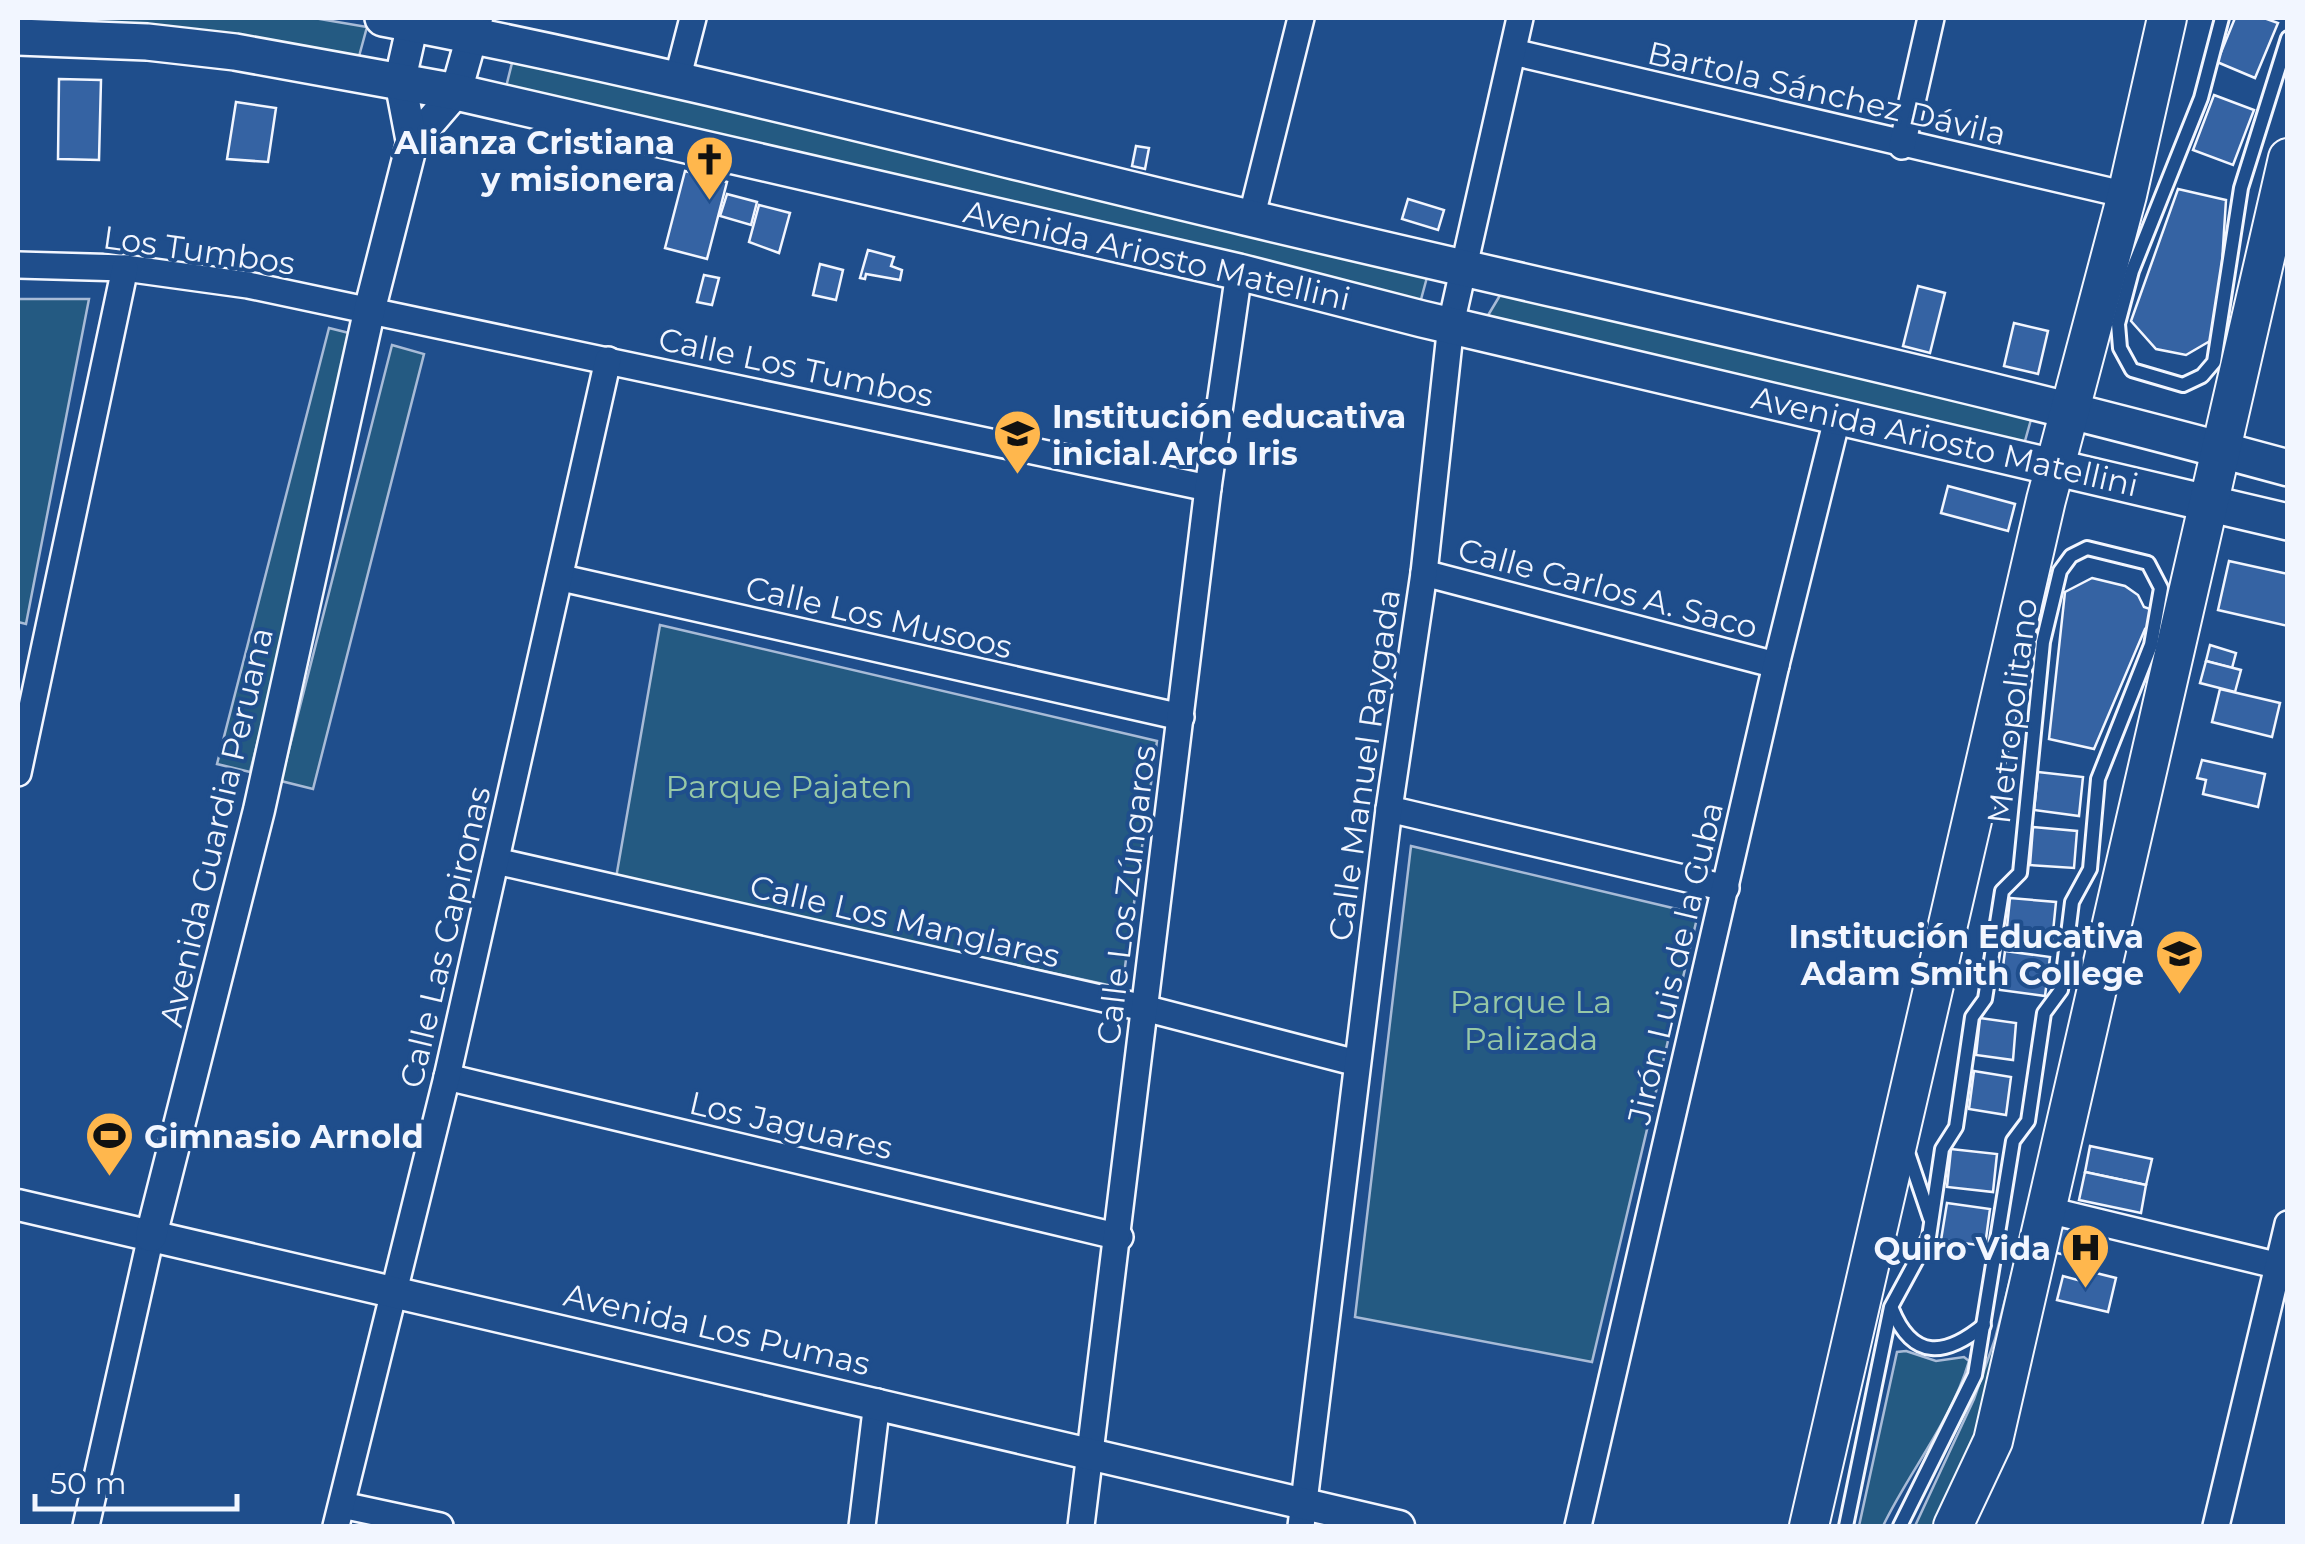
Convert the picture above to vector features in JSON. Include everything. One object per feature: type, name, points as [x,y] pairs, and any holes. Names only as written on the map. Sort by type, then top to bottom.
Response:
[{"type":"main road","points":[[1810,1526],[2054,467],[2127,194],[2166,18]]},
{"type":"main road","name":"Avenida Ariosto Matellini","points":[[404,19],[475,26],[677,80],[2069,410],[2288,468]]},
{"type":"main road","name":"Avenida Ariosto Matellini","points":[[18,37],[147,42],[400,80],[1239,272],[2288,522]]},
{"type":"main road","points":[[1972,1526],[2224,451],[2288,158]]},
{"type":"main road","points":[[1952,1526],[1993,1441]]},
{"type":"street","points":[[677,80],[694,18]]},
{"type":"street","points":[[1251,219],[1301,18]]},
{"type":"street","name":"Calle Manuel Raygada","points":[[1302,1515],[1356,1062],[1424,573],[1451,324],[1520,18]]},
{"type":"street","points":[[1902,146],[1930,18]]},
{"type":"street","name":"Avenida Guardia Peruana","points":[[86,1526],[151,1236],[259,810],[369,312],[412,143],[400,80],[404,19]]},
{"type":"street","name":"Avenida Guardia Peruana","points":[[412,143],[456,92],[475,26]]},
{"type":"street","name":"Bartola Sánchez Dávila","points":[[1513,52],[1902,146],[2127,194]]},
{"type":"street","name":"Los Tumbos","points":[[18,265],[125,268],[248,284],[369,312]]},
{"type":"street","points":[[20,756],[125,268]]},
{"type":"street","name":"Calle Los Zúngaros","points":[[1081,1526],[1120,1236],[1208,488],[1239,272]]},
{"type":"street","name":"Calle Los Tumbos","points":[[369,312],[1208,488]]},
{"type":"street","name":"Calle Las Capironas","points":[[339,1516],[448,1076],[608,360]]},
{"type":"street","name":"Jirón Luis de la Cuba","points":[[1578,1526],[1776,665],[1838,415]]},
{"type":"street","name":"Calle Carlos A. Saco","points":[[1424,573],[1776,665]]},
{"type":"street","name":"Calle Los Musoos","points":[[562,578],[1181,717]]},
{"type":"street","points":[[1389,809],[1726,888]]},
{"type":"street","name":"Calle Los Manglares","points":[[496,861],[1144,1008],[1356,1062]]},
{"type":"street","name":"Los Jaguares","points":[[448,1076],[1120,1236]]},
{"type":"street","name":"Avenida Los Pumas","points":[[18,1205],[1089,1452],[1302,1515],[1399,1526]]},
{"type":"street","points":[[2048,1210],[2283,1266]]},
{"type":"street","points":[[2216,1526],[2283,1266],[2288,1224]]},
{"type":"street","points":[[862,1526],[877,1402]]},
{"type":"street","points":[[339,1516],[440,1526]]},
{"type":"lane","points":[[2222,18],[2201,98],[2132,270],[2118,324],[2120,348],[2132,370],[2183,384],[2202,376],[2214,362],[2241,188],[2288,38]]},
{"type":"lane","name":"Metropolitano","points":[[1846,1526],[1892,1307],[1929,1238],[1942,1149],[1956,1126],[1972,1016],[1985,999],[2002,891],[2020,873],[2043,642],[2056,582],[2064,563],[2087,548],[2143,561],[2155,570],[2161,588],[2151,644],[2098,779],[2090,869],[2072,902],[2061,990],[2044,1014],[2028,1121],[2013,1142],[1975,1375],[1900,1526]]},
{"type":"lane","points":[[1901,1130],[1932,1221]]},
{"type":"lane","points":[[1892,1307],[1910,1339],[1934,1349],[1964,1342],[1984,1325]]},
{"type":"green space","points":[[18,18],[314,18],[367,27],[358,60],[18,25]]},
{"type":"green space","points":[[513,59],[1429,270],[1420,303],[505,91]]},
{"type":"green space","points":[[1502,292],[2032,416],[2023,448],[1487,317]]},
{"type":"green space","points":[[18,299],[89,299],[26,624],[18,622]]},
{"type":"green space","points":[[329,328],[361,336],[250,772],[217,764]]},
{"type":"green space","points":[[392,345],[424,354],[313,789],[281,781]]},
{"type":"green space","name":"Parque Pajaten","points":[[660,625],[1157,741],[1122,988],[616,878]]},
{"type":"green space","name":"Parque La Palizada","points":[[1411,846],[1698,914],[1592,1362],[1355,1317]]},
{"type":"green space","points":[[2067,1056],[1980,1422],[1937,1526],[1915,1526],[1974,1399],[1995,1339]]},
{"type":"green space","points":[[1897,1352],[1936,1361],[1964,1357],[1969,1361],[1952,1405],[1883,1526],[1859,1526]]},
{"type":"building","points":[[2235,18],[2264,18],[2278,23],[2255,78],[2217,62]]},
{"type":"building","points":[[59,79],[101,80],[99,160],[58,159]]},
{"type":"building","points":[[2214,95],[2254,110],[2233,165],[2193,150]]},
{"type":"building","points":[[236,102],[276,108],[268,162],[227,159]]},
{"type":"building","points":[[1136,146],[1149,148],[1145,169],[1132,166]]},
{"type":"building","points":[[685,171],[727,182],[707,259],[665,248]]},
{"type":"building","points":[[2178,189],[2226,200],[2217,342],[2210,341],[2186,355],[2156,349],[2131,321]]},
{"type":"building","points":[[727,194],[757,202],[751,225],[720,216]]},
{"type":"building","points":[[1408,199],[1444,210],[1438,230],[1402,219]]},
{"type":"building","points":[[759,205],[790,213],[779,253],[749,242]]},
{"type":"building","points":[[868,250],[894,257],[891,266],[902,270],[900,280],[866,274],[865,279],[860,278]]},
{"type":"building","points":[[820,264],[843,270],[836,300],[813,295]]},
{"type":"building","points":[[704,275],[719,278],[712,305],[697,302]]},
{"type":"building","points":[[1918,286],[1945,293],[1930,353],[1903,346]]},
{"type":"building","points":[[2014,323],[2048,331],[2038,374],[2004,366]]},
{"type":"building","points":[[1948,486],[2015,504],[2008,531],[1941,513]]},
{"type":"building","points":[[2229,561],[2288,574],[2288,626],[2218,610]]},
{"type":"building","points":[[2092,578],[2125,586],[2138,595],[2144,607],[2153,610],[2149,630],[2145,629],[2094,749],[2049,739],[2065,592]]},
{"type":"building","points":[[2210,645],[2236,653],[2232,668],[2206,661]]},
{"type":"building","points":[[2206,661],[2241,670],[2235,692],[2200,683]]},
{"type":"building","points":[[2220,689],[2280,703],[2272,737],[2212,722]]},
{"type":"building","points":[[2202,760],[2265,774],[2258,807],[2203,794],[2206,780],[2197,778]]},
{"type":"building","points":[[2038,772],[2083,777],[2079,816],[2034,810]]},
{"type":"building","points":[[2033,827],[2077,831],[2074,868],[2030,865]]},
{"type":"building","points":[[2010,898],[2056,902],[2052,942],[2006,937]]},
{"type":"building","points":[[2005,951],[2050,957],[2045,996],[2000,990]]},
{"type":"building","points":[[1980,1018],[2016,1023],[2013,1060],[1976,1055]]},
{"type":"building","points":[[1974,1071],[2011,1077],[2006,1115],[1969,1109]]},
{"type":"building","points":[[2090,1146],[2152,1159],[2146,1185],[2085,1172]]},
{"type":"building","points":[[1951,1149],[1997,1154],[1993,1192],[1947,1187]]},
{"type":"building","points":[[2085,1172],[2146,1185],[2141,1213],[2079,1200]]},
{"type":"building","points":[[1947,1203],[1990,1209],[1985,1246],[1941,1240]]},
{"type":"building","name":"Quiro Vida","points":[[2064,1228],[2083,1233],[2079,1250],[2068,1247],[2066,1255],[2052,1252],[2056,1232]]},
{"type":"building","name":"Quiro Vida","points":[[2088,1271],[2116,1278],[2108,1312],[2057,1300],[2063,1276],[2085,1282]]},
{"type":"place","name":"Alianza Cristiana y misionera","points":[[710,202]]},
{"type":"place","name":"Institución educativa inicial Arco Iris","points":[[1017,476]]},
{"type":"place","name":"Institución Educativa Adam Smith College","points":[[2179,996]]},
{"type":"place","name":"Gimnasio Arnold","points":[[109,1178]]},
{"type":"place","name":"Quiro Vida","points":[[2086,1290]]}]
